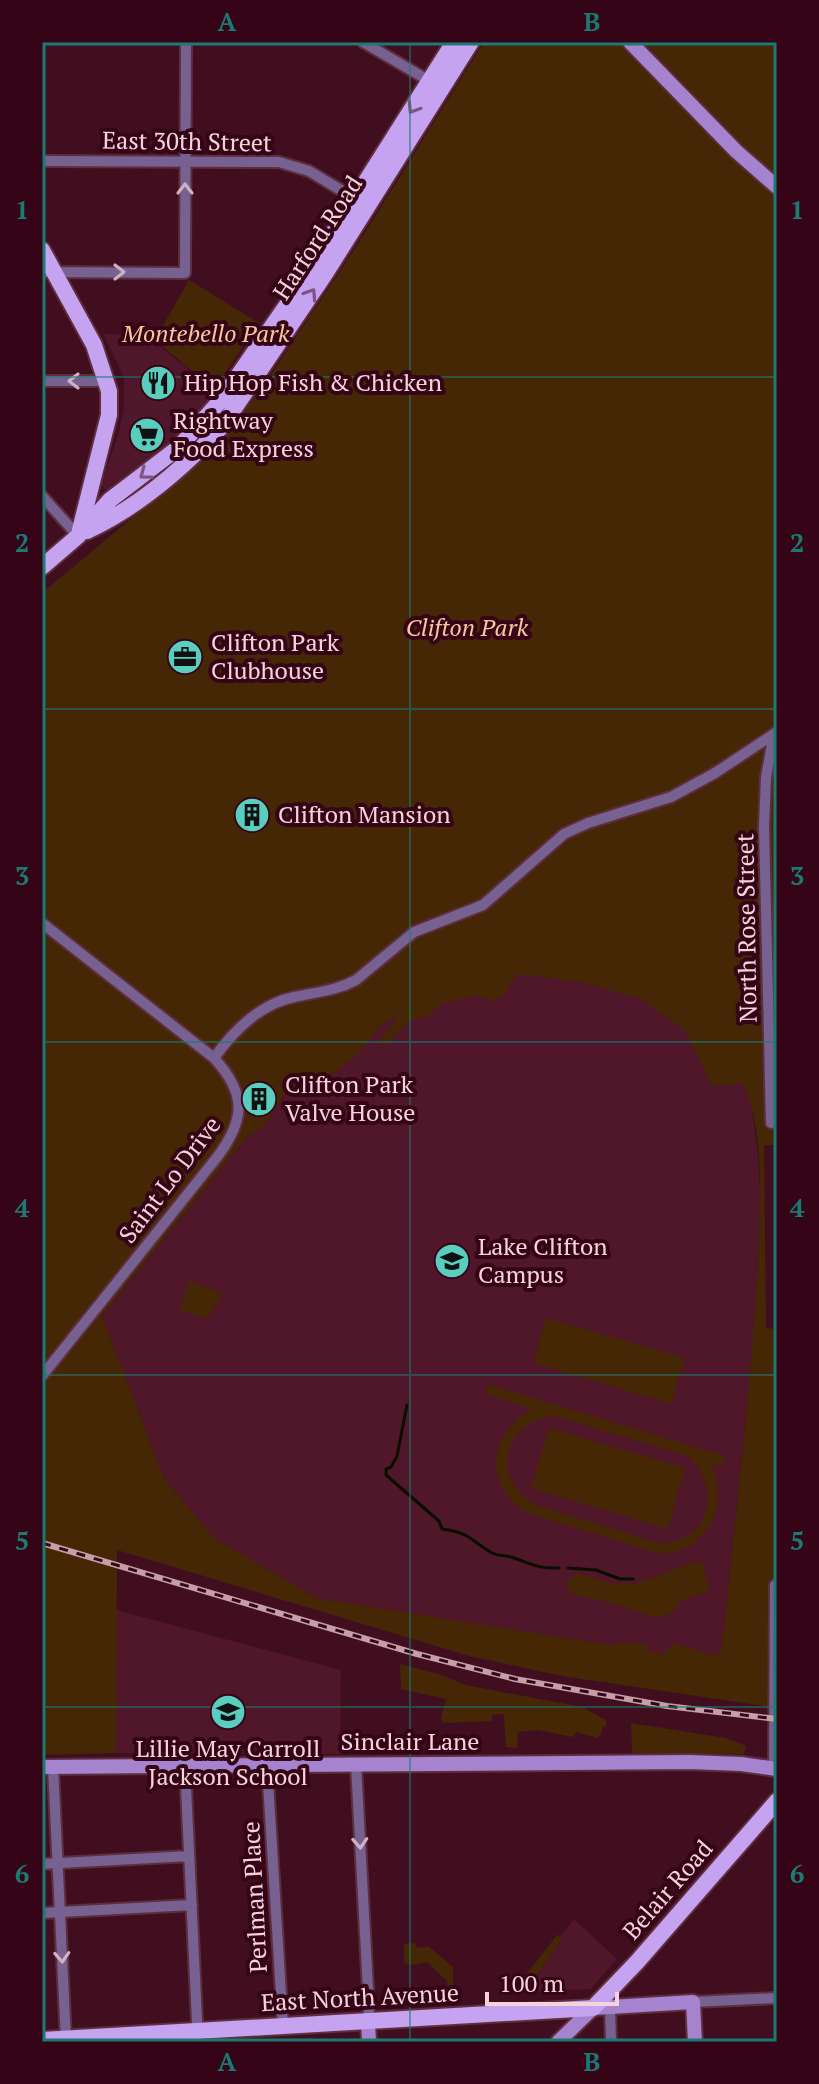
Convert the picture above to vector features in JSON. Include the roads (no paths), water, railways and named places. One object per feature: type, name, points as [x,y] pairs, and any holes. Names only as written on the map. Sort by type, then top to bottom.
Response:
[{"type":"main road","name":"Harford Road","points":[[436,85],[454,42]]},
{"type":"main road","name":"Harford Road","points":[[78,536],[114,518],[204,447],[223,425],[436,85],[471,42]]},
{"type":"main road","points":[[630,42],[736,151],[777,187]]},
{"type":"main road","name":"Harford Road","points":[[42,567],[78,536],[110,500],[178,448],[222,399],[361,203]]},
{"type":"main road","points":[[42,250],[48,272],[94,345],[107,381],[109,415],[78,536]]},
{"type":"main road","points":[[78,536],[75,518],[77,497],[98,452]]},
{"type":"main road","points":[[94,477],[96,492],[110,500]]},
{"type":"main road","name":"Sinclair Lane","points":[[48,1767],[690,1762],[776,1769]]},
{"type":"main road","name":"Belair Road","points":[[601,2008],[777,1801]]},
{"type":"main road","points":[[693,2002],[695,2042]]},
{"type":"main road","name":"East North Avenue","points":[[42,2040],[198,2037],[283,2026],[693,2002]]},
{"type":"main road","points":[[558,2042],[601,2008]]},
{"type":"main road","points":[[368,2021],[369,2042]]},
{"type":"street","points":[[48,272],[185,273],[186,42]]},
{"type":"street","points":[[363,42],[436,85]]},
{"type":"street","name":"East 30th Street","points":[[42,161],[255,160],[287,163],[309,171],[361,203]]},
{"type":"street","points":[[42,381],[107,381]]},
{"type":"street","points":[[42,496],[78,536]]},
{"type":"street","points":[[214,1058],[240,1027],[267,1007],[293,997],[345,986],[414,932],[483,905],[564,834],[588,823],[671,797],[715,773],[776,733]]},
{"type":"street","name":"North Rose Street","points":[[771,1123],[764,813],[766,777],[776,733]]},
{"type":"street","name":"Saint Lo Drive","points":[[42,923],[214,1058],[230,1077],[238,1097],[239,1114],[230,1139],[42,1376]]},
{"type":"street","points":[[775,1585],[776,1769]]},
{"type":"street","points":[[356,1765],[368,2021]]},
{"type":"street","points":[[185,1766],[198,2037]]},
{"type":"street","name":"Perlman Place","points":[[267,1766],[283,2026]]},
{"type":"street","points":[[48,1767],[58,1863],[66,2040]]},
{"type":"street","points":[[42,1864],[189,1856]]},
{"type":"street","points":[[42,1913],[192,1905]]},
{"type":"street","name":"East North Avenue","points":[[693,2002],[777,1998]]},
{"type":"street","points":[[601,2008],[611,2042]]},
{"type":"waterway","points":[[397,1456],[407,1405]]},
{"type":"waterway","points":[[396,1458],[386,1469],[386,1475],[439,1521],[442,1529],[465,1535],[494,1554],[539,1567],[559,1568]]},
{"type":"waterway","points":[[568,1568],[596,1570],[620,1579],[633,1579]]},
{"type":"railway","points":[[42,1543],[417,1654],[515,1679],[667,1706],[777,1719]]},
{"type":"place","name":"Hip Hop Fish & Chicken","points":[[158,383]]},
{"type":"place","name":"Rightway Food Express","points":[[147,435]]},
{"type":"place","name":"Clifton Park Clubhouse","points":[[185,657]]},
{"type":"place","name":"Clifton Mansion","points":[[252,815]]},
{"type":"place","name":"Clifton Park Valve House","points":[[259,1099]]},
{"type":"place","name":"Lake Clifton Campus","points":[[452,1261]]},
{"type":"place","name":"Lillie May Carroll Jackson School","points":[[228,1712]]},
{"type":"park label","name":"Montebello Park","points":[[206,334]]},
{"type":"park label","name":"Clifton Park","points":[[467,628]]}]
